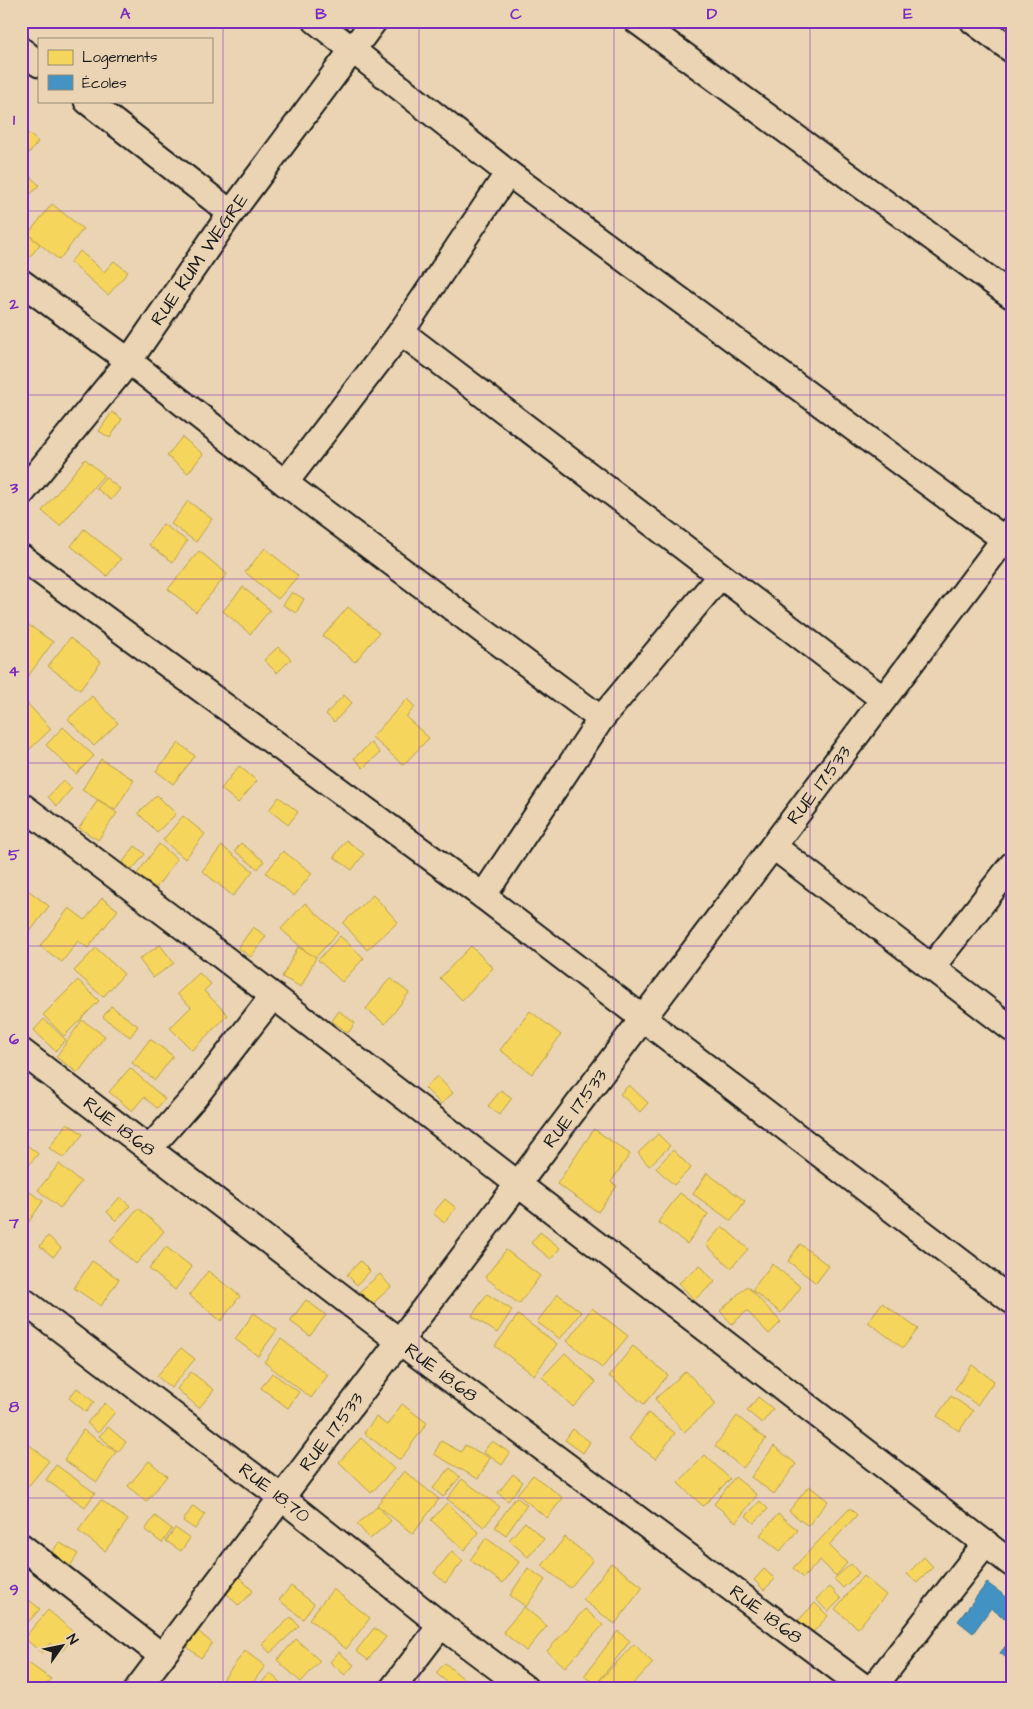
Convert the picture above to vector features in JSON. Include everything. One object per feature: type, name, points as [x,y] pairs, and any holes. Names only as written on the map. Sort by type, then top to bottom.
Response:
[{"type":"street","points":[[316,21],[508,173],[1009,538]]},
{"type":"street","name":"RUE KUM WEGRE","points":[[21,494],[129,361],[231,212],[374,21]]},
{"type":"street","points":[[637,21],[1012,296]]},
{"type":"street","points":[[973,21],[1012,50]]},
{"type":"street","points":[[21,50],[38,63]]},
{"type":"street","points":[[88,102],[231,212]]},
{"type":"street","points":[[285,483],[401,332],[508,173]]},
{"type":"street","points":[[21,282],[129,361],[285,483],[601,719]]},
{"type":"street","points":[[401,332],[883,699]]},
{"type":"street","name":"RUE 17.533","points":[[138,1688],[519,1185],[640,1019],[883,699],[1009,538]]},
{"type":"street","points":[[21,557],[483,896],[640,1019],[1012,1301]]},
{"type":"street","points":[[483,896],[601,719],[720,576]]},
{"type":"street","points":[[21,805],[273,996],[1012,1564]]},
{"type":"street","points":[[773,846],[1012,1029]]},
{"type":"street","points":[[931,968],[1012,865]]},
{"type":"street","points":[[150,1148],[194,1098],[273,996]]},
{"type":"street","name":"RUE 18.68","points":[[21,1051],[150,1148],[399,1341],[865,1688]]},
{"type":"street","name":"RUE 18.70","points":[[21,1299],[282,1498],[440,1625],[525,1688]]},
{"type":"street","points":[[873,1688],[986,1544]]},
{"type":"street","points":[[21,1546],[162,1656]]},
{"type":"street","points":[[393,1688],[440,1625]]},
{"type":"building: Logements","points":[[28,133],[38,142],[21,163],[21,142]]},
{"type":"building: Logements","points":[[21,168],[39,185],[28,197],[21,191]]},
{"type":"building: Logements","points":[[52,204],[83,229],[59,260],[28,234]]},
{"type":"building: Logements","points":[[21,229],[40,244],[26,262],[21,259]]},
{"type":"building: Logements","points":[[80,251],[104,272],[114,261],[128,272],[108,295],[70,262]]},
{"type":"building: Logements","points":[[112,412],[122,419],[110,438],[99,431]]},
{"type":"building: Logements","points":[[182,437],[203,454],[188,473],[167,456]]},
{"type":"building: Logements","points":[[85,459],[104,475],[60,526],[42,511]]},
{"type":"building: Logements","points":[[105,477],[120,489],[111,500],[96,488]]},
{"type":"building: Logements","points":[[188,501],[212,519],[196,542],[171,524]]},
{"type":"building: Logements","points":[[163,524],[187,541],[173,562],[149,545]]},
{"type":"building: Logements","points":[[84,529],[121,559],[107,576],[71,546]]},
{"type":"building: Logements","points":[[265,548],[298,576],[278,599],[245,572]]},
{"type":"building: Logements","points":[[199,551],[227,574],[196,612],[168,589]]},
{"type":"building: Logements","points":[[243,587],[270,610],[250,634],[223,611]]},
{"type":"building: Logements","points":[[292,592],[304,599],[296,613],[283,605]]},
{"type":"building: Logements","points":[[348,607],[379,633],[355,662],[323,636]]},
{"type":"building: Logements","points":[[23,621],[53,642],[21,686],[21,623]]},
{"type":"building: Logements","points":[[70,638],[101,662],[80,690],[48,666]]},
{"type":"building: Logements","points":[[278,647],[291,659],[277,673],[264,660]]},
{"type":"building: Logements","points":[[344,695],[352,703],[334,722],[326,714]]},
{"type":"building: Logements","points":[[92,696],[118,723],[94,746],[68,719]]},
{"type":"building: Logements","points":[[407,699],[415,707],[406,717],[429,738],[403,765],[372,737]]},
{"type":"building: Logements","points":[[25,701],[51,729],[29,750],[21,741],[21,705]]},
{"type":"building: Logements","points":[[63,727],[94,756],[76,774],[46,745]]},
{"type":"building: Logements","points":[[179,743],[195,756],[173,784],[156,771]]},
{"type":"building: Logements","points":[[371,743],[380,753],[363,768],[354,758]]},
{"type":"building: Logements","points":[[101,759],[134,780],[115,810],[82,790]]},
{"type":"building: Logements","points":[[239,766],[257,781],[238,803],[221,789]]},
{"type":"building: Logements","points":[[63,780],[72,788],[57,806],[48,797]]},
{"type":"building: Logements","points":[[157,795],[176,814],[157,832],[138,813]]},
{"type":"building: Logements","points":[[279,797],[298,812],[288,825],[269,810]]},
{"type":"building: Logements","points":[[98,800],[117,813],[98,840],[79,828]]},
{"type":"building: Logements","points":[[183,816],[205,834],[185,859],[163,840]]},
{"type":"building: Logements","points":[[346,840],[364,854],[352,870],[334,857]]},
{"type":"building: Logements","points":[[241,843],[264,861],[258,869],[235,851]]},
{"type":"building: Logements","points":[[159,844],[177,859],[156,888],[137,874]]},
{"type":"building: Logements","points":[[135,846],[145,854],[132,870],[123,862]]},
{"type":"building: Logements","points":[[222,846],[253,871],[233,896],[202,871]]},
{"type":"building: Logements","points":[[283,851],[312,873],[294,896],[266,873]]},
{"type":"building: Logements","points":[[21,885],[49,906],[26,937],[21,934]]},
{"type":"building: Logements","points":[[373,895],[398,922],[367,950],[343,923]]},
{"type":"building: Logements","points":[[102,898],[118,910],[88,948],[78,941],[62,962],[40,946],[69,908],[85,920]]},
{"type":"building: Logements","points":[[305,903],[338,933],[314,959],[281,929]]},
{"type":"building: Logements","points":[[253,927],[266,936],[251,957],[238,948]]},
{"type":"building: Logements","points":[[340,936],[364,958],[342,982],[318,960]]},
{"type":"building: Logements","points":[[160,945],[174,963],[153,978],[139,959]]},
{"type":"building: Logements","points":[[471,946],[493,968],[462,1000],[440,978]]},
{"type":"building: Logements","points":[[298,947],[316,957],[301,987],[282,977]]},
{"type":"building: Logements","points":[[96,948],[124,974],[103,997],[74,971]]},
{"type":"building: Logements","points":[[199,973],[211,984],[204,991],[228,1015],[192,1050],[170,1028],[191,1007],[177,994]]},
{"type":"building: Logements","points":[[390,978],[409,993],[385,1024],[366,1009]]},
{"type":"building: Logements","points":[[78,980],[99,1001],[64,1036],[43,1015]]},
{"type":"building: Logements","points":[[111,1006],[138,1026],[130,1037],[103,1017]]},
{"type":"building: Logements","points":[[339,1011],[355,1023],[348,1033],[332,1021]]},
{"type":"building: Logements","points":[[530,1011],[561,1035],[532,1074],[500,1050]]},
{"type":"building: Logements","points":[[44,1019],[66,1040],[55,1051],[34,1030]]},
{"type":"building: Logements","points":[[82,1020],[105,1036],[78,1073],[56,1057]]},
{"type":"building: Logements","points":[[150,1039],[173,1056],[155,1080],[132,1063]]},
{"type":"building: Logements","points":[[130,1068],[165,1099],[157,1108],[144,1097],[132,1111],[109,1092]]},
{"type":"building: Logements","points":[[437,1076],[453,1093],[441,1104],[425,1088]]},
{"type":"building: Logements","points":[[629,1085],[648,1103],[640,1112],[620,1094]]},
{"type":"building: Logements","points":[[501,1090],[512,1098],[499,1115],[488,1106]]},
{"type":"building: Logements","points":[[67,1123],[83,1134],[64,1158],[49,1148]]},
{"type":"building: Logements","points":[[594,1129],[630,1154],[611,1182],[617,1186],[598,1212],[557,1184]]},
{"type":"building: Logements","points":[[658,1134],[670,1146],[649,1166],[638,1153]]},
{"type":"building: Logements","points":[[21,1140],[38,1154],[21,1175]]},
{"type":"building: Logements","points":[[673,1150],[691,1168],[674,1185],[656,1168]]},
{"type":"building: Logements","points":[[59,1164],[81,1182],[60,1208],[38,1190]]},
{"type":"building: Logements","points":[[707,1173],[745,1201],[731,1221],[693,1194]]},
{"type":"building: Logements","points":[[22,1187],[43,1201],[28,1223],[21,1219]]},
{"type":"building: Logements","points":[[680,1193],[708,1214],[687,1244],[658,1222]]},
{"type":"building: Logements","points":[[120,1197],[130,1206],[116,1221],[107,1212]]},
{"type":"building: Logements","points":[[445,1199],[456,1208],[444,1223],[433,1213]]},
{"type":"building: Logements","points":[[138,1208],[164,1231],[136,1264],[110,1241]]},
{"type":"building: Logements","points":[[722,1226],[748,1249],[731,1268],[706,1245]]},
{"type":"building: Logements","points":[[540,1232],[560,1248],[551,1259],[531,1243]]},
{"type":"building: Logements","points":[[48,1236],[61,1248],[53,1257],[40,1246]]},
{"type":"building: Logements","points":[[800,1244],[829,1266],[816,1283],[788,1261]]},
{"type":"building: Logements","points":[[166,1247],[192,1267],[175,1290],[149,1269]]},
{"type":"building: Logements","points":[[506,1250],[540,1276],[519,1304],[485,1277]]},
{"type":"building: Logements","points":[[92,1261],[119,1279],[101,1306],[74,1288]]},
{"type":"building: Logements","points":[[360,1261],[370,1271],[357,1285],[347,1275]]},
{"type":"building: Logements","points":[[772,1264],[801,1287],[781,1313],[752,1290]]},
{"type":"building: Logements","points":[[700,1265],[715,1282],[694,1300],[679,1283]]},
{"type":"building: Logements","points":[[208,1271],[240,1296],[221,1321],[189,1295]]},
{"type":"building: Logements","points":[[380,1274],[391,1287],[370,1306],[358,1293]]},
{"type":"building: Logements","points":[[747,1286],[781,1322],[769,1334],[747,1311],[732,1324],[720,1311]]},
{"type":"building: Logements","points":[[487,1294],[512,1310],[497,1333],[472,1316]]},
{"type":"building: Logements","points":[[558,1294],[581,1312],[560,1339],[537,1322]]},
{"type":"building: Logements","points":[[306,1300],[326,1315],[310,1336],[290,1321]]},
{"type":"building: Logements","points":[[882,1303],[918,1329],[903,1348],[868,1322]]},
{"type":"building: Logements","points":[[592,1308],[628,1336],[602,1368],[567,1341]]},
{"type":"building: Logements","points":[[254,1313],[277,1330],[258,1356],[235,1339]]},
{"type":"building: Logements","points":[[518,1315],[557,1344],[534,1375],[495,1346]]},
{"type":"building: Logements","points":[[281,1339],[328,1375],[311,1398],[264,1362]]},
{"type":"building: Logements","points":[[633,1346],[668,1375],[644,1404],[609,1376]]},
{"type":"building: Logements","points":[[181,1348],[195,1359],[171,1388],[157,1376]]},
{"type":"building: Logements","points":[[565,1353],[596,1382],[573,1407],[542,1377]]},
{"type":"building: Logements","points":[[972,1365],[994,1381],[977,1405],[955,1389]]},
{"type":"building: Logements","points":[[686,1371],[716,1404],[684,1432],[655,1399]]},
{"type":"building: Logements","points":[[191,1372],[214,1390],[199,1408],[177,1389]]},
{"type":"building: Logements","points":[[272,1373],[299,1392],[288,1408],[261,1388]]},
{"type":"building: Logements","points":[[77,1388],[94,1402],[86,1412],[69,1398]]},
{"type":"building: Logements","points":[[951,1396],[973,1411],[959,1431],[937,1416]]},
{"type":"building: Logements","points":[[758,1397],[773,1409],[762,1423],[747,1411]]},
{"type":"building: Logements","points":[[105,1403],[115,1412],[98,1433],[87,1423]]},
{"type":"building: Logements","points":[[402,1404],[427,1423],[400,1460],[364,1433],[376,1417],[387,1425]]},
{"type":"building: Logements","points":[[648,1413],[675,1433],[656,1459],[629,1439]]},
{"type":"building: Logements","points":[[737,1416],[766,1439],[743,1468],[715,1446]]},
{"type":"building: Logements","points":[[108,1427],[126,1442],[118,1452],[99,1436]]},
{"type":"building: Logements","points":[[573,1429],[590,1442],[583,1453],[565,1440]]},
{"type":"building: Logements","points":[[83,1430],[116,1452],[97,1482],[64,1460]]},
{"type":"building: Logements","points":[[361,1438],[394,1469],[371,1493],[339,1462]]},
{"type":"building: Logements","points":[[441,1441],[461,1452],[465,1445],[490,1458],[478,1479],[434,1454]]},
{"type":"building: Logements","points":[[492,1441],[510,1453],[502,1465],[483,1452]]},
{"type":"building: Logements","points":[[26,1442],[49,1461],[21,1495],[21,1448]]},
{"type":"building: Logements","points":[[774,1446],[796,1464],[774,1494],[751,1477]]},
{"type":"building: Logements","points":[[705,1455],[730,1479],[703,1506],[678,1483]]},
{"type":"building: Logements","points":[[149,1461],[167,1476],[146,1502],[128,1486]]},
{"type":"building: Logements","points":[[56,1465],[95,1493],[85,1507],[46,1480]]},
{"type":"building: Logements","points":[[450,1468],[460,1477],[443,1497],[433,1488]]},
{"type":"building: Logements","points":[[404,1471],[439,1499],[413,1534],[377,1505]]},
{"type":"building: Logements","points":[[513,1474],[523,1482],[508,1501],[498,1493]]},
{"type":"building: Logements","points":[[533,1475],[563,1498],[547,1518],[517,1494]]},
{"type":"building: Logements","points":[[735,1477],[757,1495],[736,1522],[714,1504]]},
{"type":"building: Logements","points":[[462,1479],[500,1507],[484,1527],[447,1499]]},
{"type":"building: Logements","points":[[809,1486],[828,1501],[808,1526],[789,1511]]},
{"type":"building: Logements","points":[[516,1497],[527,1505],[506,1535],[495,1527]]},
{"type":"building: Logements","points":[[101,1500],[128,1520],[105,1551],[78,1531]]},
{"type":"building: Logements","points":[[760,1501],[768,1509],[754,1523],[746,1516]]},
{"type":"building: Logements","points":[[447,1503],[479,1533],[464,1550],[431,1520]]},
{"type":"building: Logements","points":[[193,1506],[205,1514],[195,1529],[183,1521]]},
{"type":"building: Logements","points":[[378,1506],[391,1521],[370,1539],[357,1524]]},
{"type":"building: Logements","points":[[850,1508],[857,1515],[829,1545],[847,1563],[836,1576],[820,1560],[803,1578],[793,1568]]},
{"type":"building: Logements","points":[[778,1514],[798,1530],[780,1551],[760,1535]]},
{"type":"building: Logements","points":[[155,1516],[172,1529],[162,1543],[145,1530]]},
{"type":"building: Logements","points":[[525,1522],[544,1539],[528,1557],[509,1540]]},
{"type":"building: Logements","points":[[175,1528],[190,1538],[181,1551],[166,1541]]},
{"type":"building: Logements","points":[[565,1537],[593,1560],[570,1588],[542,1566]]},
{"type":"building: Logements","points":[[486,1538],[519,1562],[503,1583],[470,1560]]},
{"type":"building: Logements","points":[[59,1542],[78,1554],[66,1572],[48,1559]]},
{"type":"building: Logements","points":[[452,1551],[463,1561],[445,1583],[434,1573]]},
{"type":"building: Logements","points":[[924,1557],[933,1567],[917,1583],[907,1574]]},
{"type":"building: Logements","points":[[611,1563],[643,1587],[615,1624],[583,1600]]},
{"type":"building: Logements","points":[[851,1564],[859,1573],[843,1588],[834,1579]]},
{"type":"building: Logements","points":[[528,1568],[545,1580],[526,1607],[510,1595]]},
{"type":"building: Logements","points":[[764,1569],[775,1579],[764,1590],[754,1580]]},
{"type":"building: Logements","points":[[238,1576],[253,1591],[239,1606],[224,1591]]},
{"type":"building: Logements","points":[[863,1576],[886,1595],[858,1628],[835,1609]]},
{"type":"building: Logements","points":[[291,1586],[314,1604],[303,1619],[279,1600]]},
{"type":"building: Logements","points":[[830,1587],[841,1599],[828,1612],[816,1599]]},
{"type":"building: Logements","points":[[333,1589],[370,1618],[346,1649],[309,1619]]},
{"type":"building: Logements","points":[[21,1593],[40,1609],[21,1630]]},
{"type":"building: Logements","points":[[815,1603],[828,1616],[806,1640],[792,1627]]},
{"type":"building: Logements","points":[[524,1607],[547,1626],[526,1651],[503,1632]]},
{"type":"building: Logements","points":[[585,1609],[603,1625],[565,1667],[547,1651]]},
{"type":"building: Logements","points":[[48,1610],[76,1634],[61,1652],[50,1643],[42,1653],[24,1638]]},
{"type":"building: Logements","points":[[291,1617],[299,1626],[270,1653],[262,1644]]},
{"type":"building: Logements","points":[[194,1628],[212,1643],[201,1658],[182,1643]]},
{"type":"building: Logements","points":[[374,1628],[386,1637],[368,1660],[356,1651]]},
{"type":"building: Logements","points":[[618,1631],[630,1641],[596,1685],[584,1676]]},
{"type":"building: Logements","points":[[296,1639],[320,1661],[301,1682],[277,1660]]},
{"type":"building: Logements","points":[[634,1644],[653,1663],[629,1688],[608,1688],[600,1680]]},
{"type":"building: Logements","points":[[245,1651],[265,1666],[249,1688],[229,1688],[221,1682]]},
{"type":"building: Logements","points":[[339,1652],[354,1665],[345,1675],[330,1662]]},
{"type":"building: Logements","points":[[21,1658],[51,1679],[44,1688],[21,1688]]},
{"type":"building: Logements","points":[[445,1663],[465,1680],[459,1688],[454,1688],[436,1673]]},
{"type":"building: Logements","points":[[270,1673],[286,1688],[257,1688]]},
{"type":"building: Écoles","points":[[987,1583],[1012,1601],[1012,1624],[991,1608],[973,1633],[958,1621]]},
{"type":"building: Écoles","points":[[1012,1638],[1012,1662],[1000,1653]]}]
